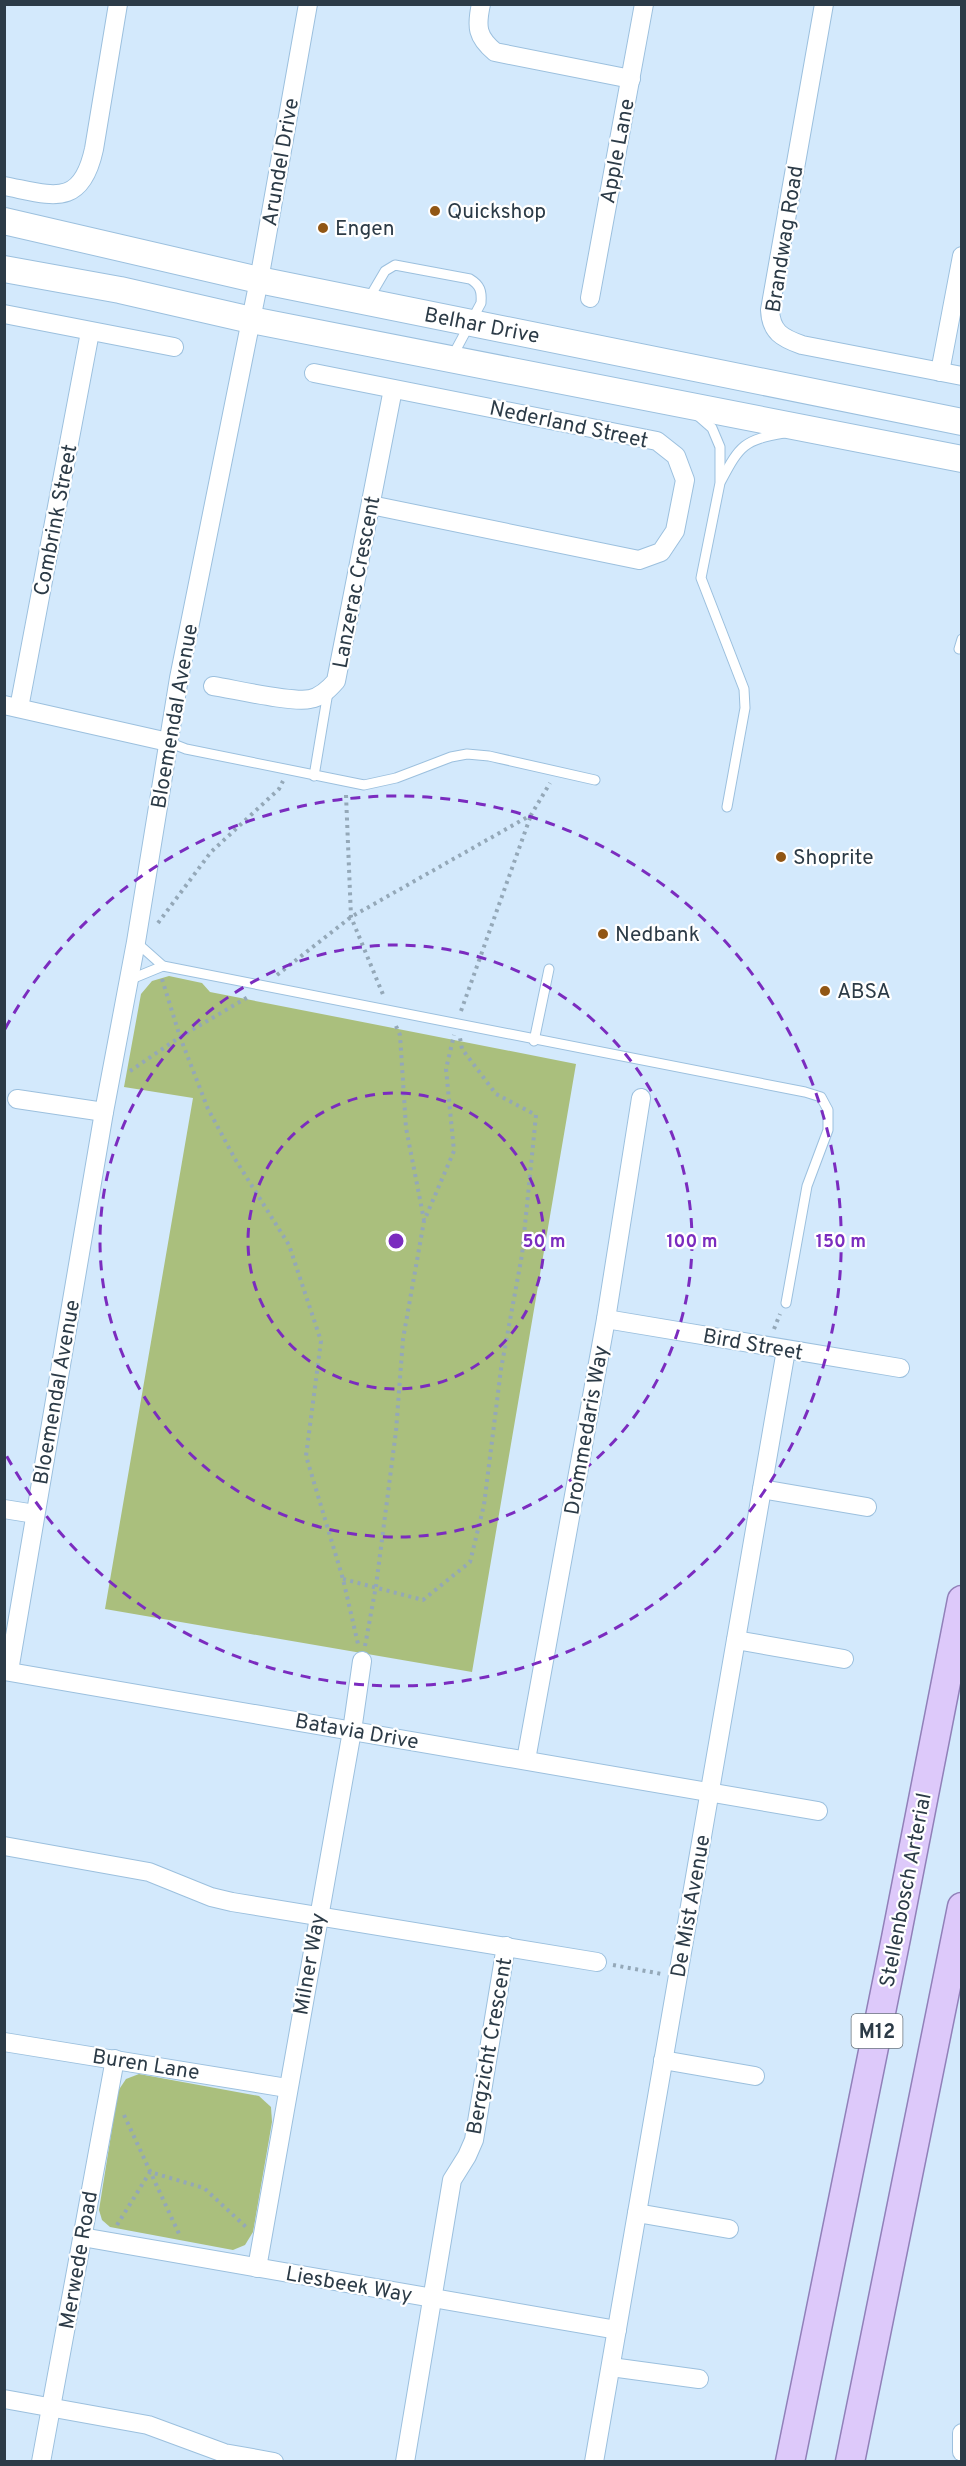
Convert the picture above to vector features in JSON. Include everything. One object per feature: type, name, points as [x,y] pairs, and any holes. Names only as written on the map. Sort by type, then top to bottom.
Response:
[{"type":"main road","name":"Belhar Drive","points":[[4,221],[259,280],[962,422]]},
{"type":"main road","name":"Belhar Drive","points":[[4,269],[120,290],[251,320],[962,459]]},
{"type":"main road","name":"Stellenbosch Arterial","points":[[790,2462],[894,1950],[962,1600]]},
{"type":"main road","name":"M12","points":[[850,2462],[962,1907]]},
{"type":"street","points":[[4,186],[51,195],[69,192],[81,183],[90,168],[94,149],[118,4]]},
{"type":"street","name":"Arundel Drive","points":[[251,320],[308,4]]},
{"type":"street","points":[[481,4],[478,28],[484,43],[495,52],[631,79]]},
{"type":"street","name":"Apple Lane","points":[[590,298],[644,4]]},
{"type":"street","name":"Brandwag Road","points":[[824,4],[770,310],[770,322],[777,333],[802,345],[962,376]]},
{"type":"street","points":[[940,372],[962,256]]},
{"type":"street","points":[[4,314],[174,347]]},
{"type":"street","name":"Bloemendal Avenue","points":[[7,1671],[104,1112],[136,942],[179,678],[251,320]]},
{"type":"street","name":"Combrink Street","points":[[12,706],[90,332]]},
{"type":"street","name":"Nederland Street","points":[[314,373],[657,441],[676,456],[686,480],[675,531],[661,552],[639,560],[371,505]]},
{"type":"street","name":"Lanzerac Crescent","points":[[213,686],[300,700],[318,696],[328,690],[338,677],[393,389]]},
{"type":"street","points":[[12,706],[168,742]]},
{"type":"street","name":"Drommedaris Way","points":[[526,1760],[606,1319],[641,1098]]},
{"type":"street","points":[[17,1099],[104,1112]]},
{"type":"street","name":"Bird Street","points":[[606,1319],[900,1368]]},
{"type":"street","name":"De Mist Avenue","points":[[594,2462],[762,1489],[778,1349]]},
{"type":"street","points":[[762,1489],[867,1507]]},
{"type":"street","points":[[4,1509],[35,1514]]},
{"type":"street","points":[[736,1640],[844,1659]]},
{"type":"street","name":"Milner Way","points":[[256,2268],[352,1731],[362,1661]]},
{"type":"street","name":"Batavia Drive","points":[[7,1671],[818,1811]]},
{"type":"street","name":"Bergzicht Crescent","points":[[4,1846],[149,1872],[211,1897],[232,1902],[597,1962]]},
{"type":"street","name":"Bergzicht Crescent","points":[[405,2462],[452,2180],[467,2156],[477,2125],[506,1946]]},
{"type":"street","name":"Buren Lane","points":[[4,2042],[287,2088]]},
{"type":"street","name":"Merwede Road","points":[[41,2462],[114,2059]]},
{"type":"street","points":[[663,2060],[755,2076]]},
{"type":"street","points":[[637,2213],[729,2229]]},
{"type":"street","name":"Liesbeek Way","points":[[82,2237],[617,2331]]},
{"type":"street","points":[[611,2367],[699,2379]]},
{"type":"street","points":[[4,2399],[148,2425],[224,2453],[274,2462]]},
{"type":"street","points":[[962,2433],[962,2452]]},
{"type":"lane","points":[[367,302],[386,271],[395,265],[470,279],[478,285],[482,294],[481,303],[451,359]]},
{"type":"lane","points":[[667,401],[694,413],[712,428],[720,447],[720,483],[700,578],[744,689],[745,708],[727,807]]},
{"type":"lane","points":[[720,483],[735,454],[746,444],[761,437],[804,429]]},
{"type":"lane","points":[[959,650],[962,639]]},
{"type":"lane","points":[[314,777],[328,690]]},
{"type":"lane","points":[[168,742],[186,749],[314,777],[364,785],[378,783],[451,757],[467,754],[489,756],[595,780]]},
{"type":"lane","points":[[136,942],[149,956],[163,966],[534,1041],[805,1092],[820,1097],[828,1110],[828,1130],[807,1186],[786,1303]]},
{"type":"lane","points":[[128,980],[163,966]]},
{"type":"lane","points":[[534,1041],[549,969]]},
{"type":"path","points":[[149,956],[156,926],[211,852],[279,789],[288,771]]},
{"type":"path","points":[[362,1661],[376,1586],[396,1431],[405,1328],[424,1221],[454,1151],[446,1069],[456,1025],[531,815],[558,771]]},
{"type":"path","points":[[112,1070],[127,1073],[180,1037],[265,987],[351,917],[531,815]]},
{"type":"path","points":[[163,966],[162,980],[180,1037],[208,1109],[235,1159],[289,1245],[321,1341],[306,1456],[344,1579],[362,1661]]},
{"type":"path","points":[[344,1579],[423,1600],[470,1562],[484,1505],[501,1369],[522,1255],[536,1116],[496,1094],[462,1049],[456,1025]]},
{"type":"path","points":[[778,1349],[778,1318],[786,1303]]},
{"type":"path","points":[[597,1962],[678,1977]]},
{"type":"path","points":[[106,2107],[122,2110],[181,2238],[177,2254]]},
{"type":"path","points":[[150,2172],[204,2188],[254,2235],[262,2236]]},
{"type":"path","points":[[109,2242],[114,2229],[150,2172]]},
{"type":"green space","points":[[169,976],[202,983],[210,992],[576,1064],[472,1672],[105,1609],[193,1098],[124,1087],[141,994],[152,981]]},
{"type":"green space","points":[[139,2074],[259,2096],[271,2107],[272,2122],[253,2232],[245,2245],[233,2250],[110,2227],[102,2220],[99,2210],[118,2091],[126,2079]]},
{"type":"place","name":"Quickshop","points":[[435,211]]},
{"type":"place","name":"Engen","points":[[323,228]]},
{"type":"place","name":"Shoprite","points":[[781,857]]},
{"type":"place","name":"Nedbank","points":[[603,934]]},
{"type":"place","name":"ABSA","points":[[825,991]]}]
